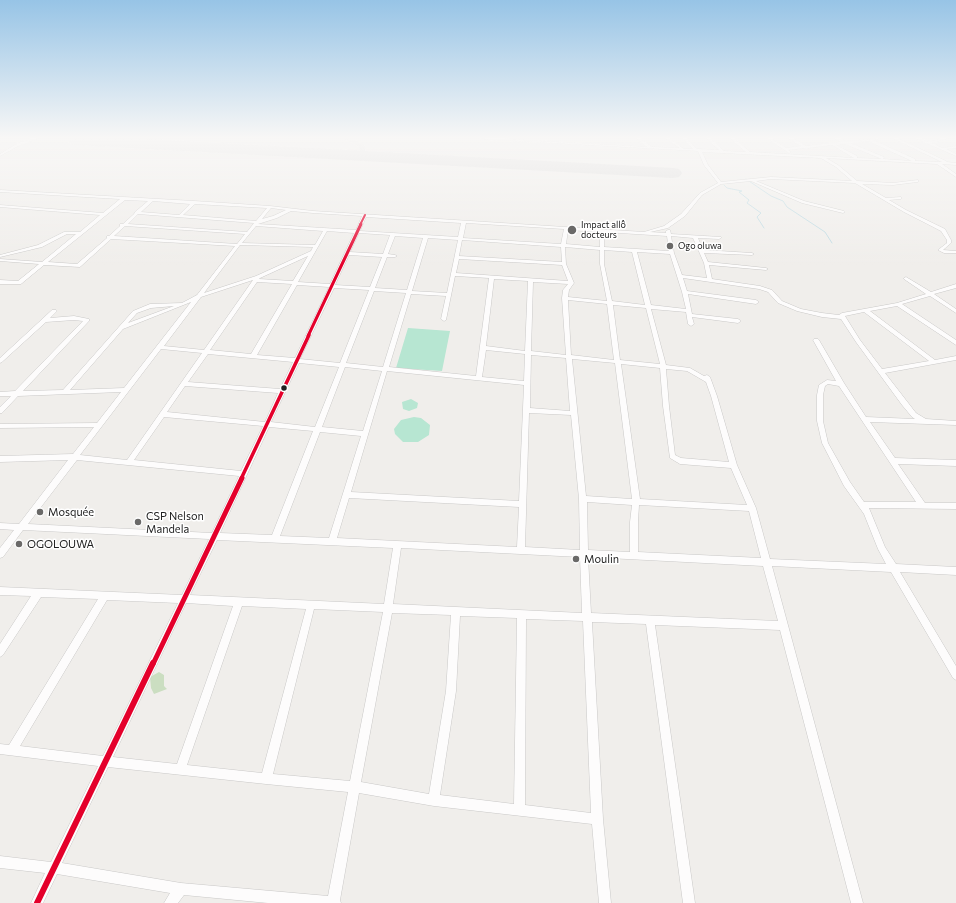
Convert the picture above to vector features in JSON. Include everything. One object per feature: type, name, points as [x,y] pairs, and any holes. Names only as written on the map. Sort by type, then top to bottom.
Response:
[{"type":"street","points":[[643,233],[666,227],[683,215],[701,194],[711,186],[720,183],[751,181]]},
{"type":"street","points":[[753,181],[803,202],[843,212]]},
{"type":"street","points":[[840,181],[893,184],[916,181]]},
{"type":"street","points":[[856,182],[862,188],[886,199],[905,211],[943,230],[950,240],[940,250],[944,252],[956,252]]},
{"type":"street","points":[[0,191],[194,202],[270,207],[290,210],[718,238]]},
{"type":"street","points":[[0,282],[19,283],[124,198]]},
{"type":"street","points":[[886,199],[900,198]]},
{"type":"street","points":[[0,260],[78,266],[122,225],[152,200]]},
{"type":"street","points":[[180,216],[194,202]]},
{"type":"street","points":[[0,206],[105,214]]},
{"type":"street","points":[[0,554],[213,277],[270,207]]},
{"type":"street","points":[[256,224],[290,210]]},
{"type":"street","points":[[136,213],[357,232],[672,253]]},
{"type":"street","points":[[37,903],[214,537],[365,215]]},
{"type":"street","points":[[444,319],[464,221]]},
{"type":"street","points":[[122,225],[248,233]]},
{"type":"street","points":[[666,227],[670,235],[672,253],[681,276],[691,324]]},
{"type":"street","points":[[566,228],[563,246],[564,264],[571,283]]},
{"type":"street","points":[[253,356],[326,229]]},
{"type":"street","points":[[602,230],[602,264],[610,303],[616,360],[636,500],[634,522],[634,556]]},
{"type":"street","points":[[0,256],[40,246],[66,233],[81,233]]},
{"type":"street","points":[[275,539],[393,234]]},
{"type":"street","points":[[332,542],[426,236]]},
{"type":"street","points":[[109,237],[239,245],[316,246]]},
{"type":"street","points":[[695,237],[706,263],[710,280]]},
{"type":"street","points":[[634,250],[663,366],[672,456],[680,461],[733,465]]},
{"type":"street","points":[[701,251],[752,254]]},
{"type":"street","points":[[121,328],[184,304],[199,296],[257,278],[313,252]]},
{"type":"street","points":[[347,253],[395,256]]},
{"type":"street","points":[[457,257],[564,264]]},
{"type":"street","points":[[706,263],[766,269]]},
{"type":"street","points":[[454,274],[571,283]]},
{"type":"street","points":[[681,276],[765,290],[771,292],[780,302],[799,310],[822,316],[842,317],[844,314],[898,304],[956,286]]},
{"type":"street","points":[[479,378],[492,277]]},
{"type":"street","points":[[257,278],[295,283],[449,295]]},
{"type":"street","points":[[129,462],[257,278]]},
{"type":"street","points":[[906,278],[956,311]]},
{"type":"street","points":[[521,551],[531,280]]},
{"type":"street","points":[[571,283],[566,290],[565,298],[573,413],[583,499],[584,554],[597,819],[605,903]]},
{"type":"street","points":[[685,292],[756,302]]},
{"type":"street","points":[[565,298],[649,306],[738,322]]},
{"type":"street","points":[[65,391],[135,312],[140,309],[162,304],[192,305]]},
{"type":"street","points":[[898,304],[956,343]]},
{"type":"street","points":[[0,361],[54,311]]},
{"type":"street","points":[[866,311],[934,362]]},
{"type":"street","points":[[842,317],[904,403],[914,415],[925,422]]},
{"type":"street","points":[[0,410],[87,320],[74,318],[44,320]]},
{"type":"street","points":[[816,340],[841,384],[864,420],[922,505]]},
{"type":"street","points":[[159,348],[527,383]]},
{"type":"street","points":[[483,348],[569,355],[688,369],[707,379],[714,396],[733,465],[752,508],[857,903]]},
{"type":"street","points":[[882,371],[956,358]]},
{"type":"street","points":[[841,384],[827,382],[822,385],[820,395],[820,421],[825,443],[847,484],[867,512],[882,549],[895,568],[956,675]]},
{"type":"street","points":[[183,384],[282,391]]},
{"type":"street","points":[[0,394],[127,390]]},
{"type":"street","points":[[526,410],[573,413]]},
{"type":"street","points":[[162,414],[365,434]]},
{"type":"street","points":[[864,420],[956,423]]},
{"type":"street","points":[[0,426],[99,425]]},
{"type":"street","points":[[2,460],[75,456],[244,474]]},
{"type":"street","points":[[893,461],[956,463]]},
{"type":"street","points":[[346,495],[523,504]]},
{"type":"street","points":[[583,499],[636,500],[752,508]]},
{"type":"street","points":[[862,505],[956,506]]},
{"type":"street","points":[[0,526],[956,571]]},
{"type":"street","points":[[0,862],[54,868],[181,889],[334,903],[388,608],[397,545]]},
{"type":"street","points":[[0,591],[784,626]]},
{"type":"street","points":[[0,652],[39,592]]},
{"type":"street","points":[[12,750],[105,596]]},
{"type":"street","points":[[180,770],[239,602]]},
{"type":"street","points":[[266,778],[311,605]]},
{"type":"street","points":[[434,800],[451,691],[456,611]]},
{"type":"street","points":[[519,809],[522,614]]},
{"type":"street","points":[[650,620],[689,903]]},
{"type":"street","points":[[0,749],[180,770],[356,787],[434,800],[597,819]]},
{"type":"street","points":[[170,903],[181,889]]},
{"type":"green space","points":[[408,328],[450,331],[442,371],[396,368]]},
{"type":"green space","points":[[411,399],[418,403],[417,408],[409,411],[403,409],[402,402]]},
{"type":"green space","points":[[414,417],[421,418],[430,425],[429,435],[418,442],[403,442],[395,434],[394,429],[401,420]]},
{"type":"green space","points":[[159,672],[164,675],[164,686],[167,689],[154,694],[151,688],[150,677]]},
{"type":"waterway","points":[[749,181],[771,196],[783,201],[787,207],[825,232],[832,243]]},
{"type":"waterway","points":[[724,185],[727,188],[742,191],[739,192],[749,200],[747,203],[761,213],[757,217],[764,228]]},
{"type":"transit line","points":[[37,903],[214,537],[365,215]]},
{"type":"place","name":"Impact allô docteurs","points":[[572,230]]},
{"type":"place","name":"Ogo oluwa","points":[[670,246]]},
{"type":"place","name":"Mosquée","points":[[40,512]]},
{"type":"place","name":"CSP Nelson Mandela","points":[[138,522]]},
{"type":"place","name":"OGOLOUWA","points":[[19,544]]},
{"type":"place","name":"Moulin","points":[[576,559]]}]
